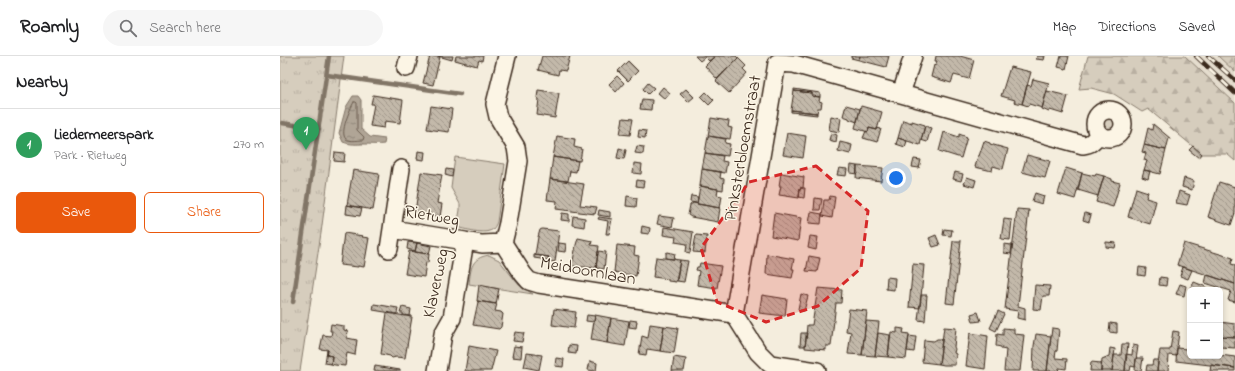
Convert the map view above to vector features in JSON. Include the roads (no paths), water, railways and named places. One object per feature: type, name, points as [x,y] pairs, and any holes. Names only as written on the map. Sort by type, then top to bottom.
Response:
[{"type":"street","points":[[503,243],[508,223],[518,160],[516,147],[498,117],[495,104],[507,56]]},
{"type":"street","points":[[901,94],[913,56]]},
{"type":"street","name":"Pinksterbloemstraat","points":[[734,314],[774,59],[1083,145],[1094,141],[1099,134]]},
{"type":"street","name":"Rietweg","points":[[389,249],[401,169]]},
{"type":"street","name":"Rietweg","points":[[392,228],[465,241]]},
{"type":"street","name":"Klaverweg","points":[[437,371],[443,334],[452,318],[465,241],[482,244],[503,243]]},
{"type":"street","name":"Meidoornlaan","points":[[503,243],[529,281],[539,284],[734,314]]},
{"type":"street","points":[[734,314],[758,352],[770,364],[817,371]]},
{"type":"water","points":[[353,96],[358,96],[361,100],[361,129],[370,137],[385,139],[384,144],[349,144],[343,142],[339,133],[346,107]]},
{"type":"waterway","points":[[293,302],[329,56]]},
{"type":"waterway","points":[[327,75],[460,94]]},
{"type":"waterway","points":[[282,123],[319,129]]},
{"type":"railway","points":[[1196,56],[1235,93]]},
{"type":"railway","points":[[1208,56],[1235,80]]},
{"type":"place","name":"Liedermeerspark","points":[[306,150]]}]
